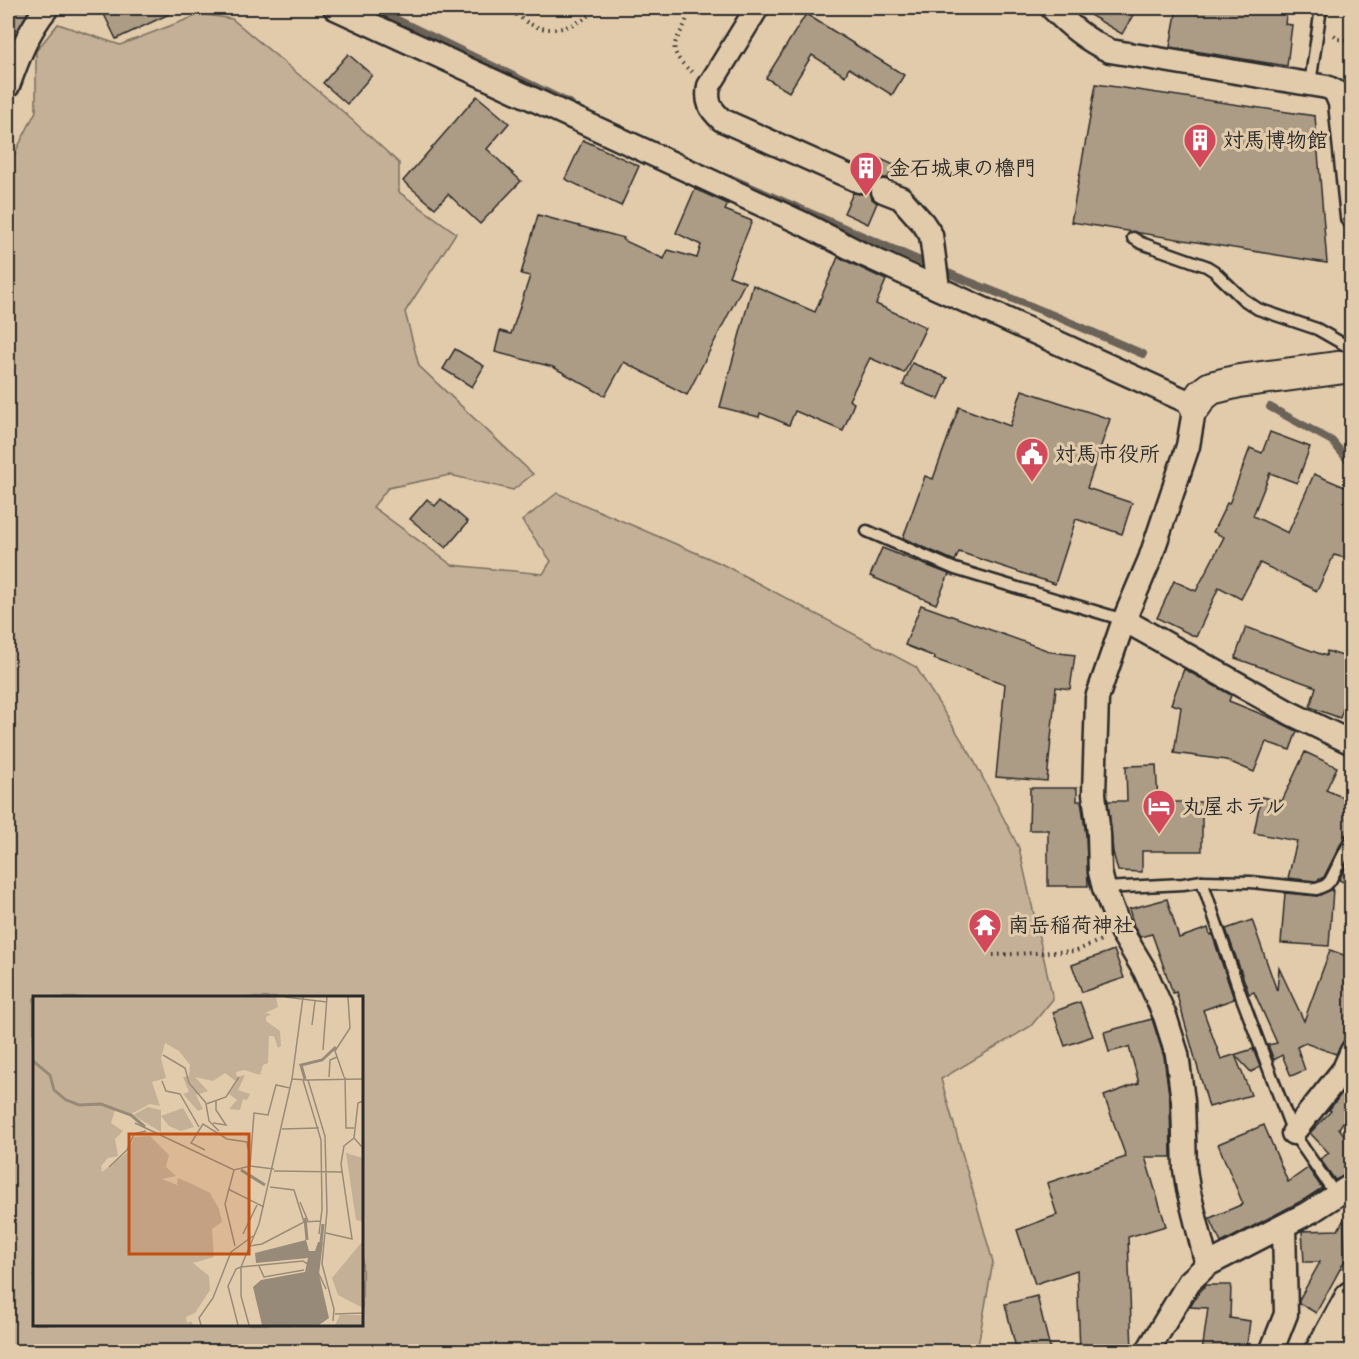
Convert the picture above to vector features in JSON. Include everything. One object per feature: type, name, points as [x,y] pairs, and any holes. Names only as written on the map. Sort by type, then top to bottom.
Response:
[{"type":"main road","points":[[1322,1352],[1352,1298]]},
{"type":"street","points":[[8,87],[23,45],[47,8]]},
{"type":"street","points":[[335,8],[1195,405]]},
{"type":"street","points":[[757,8],[709,86],[707,97],[712,111],[722,120],[860,181]]},
{"type":"street","points":[[1052,8],[1075,32],[1110,51],[1169,63],[1328,87],[1335,91],[1338,96],[1352,217]]},
{"type":"street","points":[[883,191],[901,198],[923,222],[931,235],[938,288]]},
{"type":"street","points":[[1207,1264],[1185,1169],[1183,1101],[1177,1054],[1165,1016],[1146,971],[1121,931],[1100,872],[1099,834],[1094,794],[1097,698],[1124,620],[1150,559],[1188,447],[1195,405],[1202,395],[1211,388],[1239,381],[1352,366]]},
{"type":"street","points":[[1124,620],[1290,712],[1352,743]]},
{"type":"street","points":[[1293,1132],[1344,1069],[1352,1051]]},
{"type":"street","points":[[1147,1352],[1189,1282],[1207,1264],[1312,1211],[1344,1190]]},
{"type":"street","points":[[1271,1352],[1286,1314],[1284,1226]]},
{"type":"lane","points":[[1310,84],[1321,8]]},
{"type":"lane","points":[[1133,238],[1141,243],[1206,266],[1243,299],[1258,309],[1317,329],[1352,349]]},
{"type":"lane","points":[[867,531],[955,569],[1124,620]]},
{"type":"lane","points":[[1104,888],[1202,881],[1251,882],[1317,889],[1329,881],[1352,838]]},
{"type":"lane","points":[[1202,881],[1239,990],[1293,1132],[1344,1190]]},
{"type":"path","points":[[506,8],[533,26],[556,29],[584,20],[599,8]]},
{"type":"path","points":[[687,8],[687,17],[675,42],[675,51],[679,61],[709,86]]},
{"type":"path","points":[[993,955],[1076,951]]},
{"type":"shaded area","points":[[201,14],[232,19],[340,109],[399,163],[399,192],[456,233],[405,312],[419,366],[533,474],[513,490],[450,475],[388,488],[373,507],[452,565],[543,574],[551,561],[522,521],[557,493],[720,563],[916,667],[971,755],[1019,848],[1053,999],[1031,1026],[941,1079],[993,1262],[977,1351],[8,1351],[8,167],[36,111],[36,51],[58,24],[120,45]]},
{"type":"building","points":[[8,8],[30,8],[8,49]]},
{"type":"building","points":[[101,8],[182,8],[116,39]]},
{"type":"building","points":[[1078,8],[1137,8],[1122,34]]},
{"type":"building","points":[[1177,8],[1287,8],[1285,24],[1292,25],[1287,66],[1170,47]]},
{"type":"building","points":[[806,14],[904,75],[892,95],[849,68],[845,76],[812,55],[789,92],[766,78]]},
{"type":"building","points":[[348,54],[372,75],[347,104],[323,83]]},
{"type":"building","name":"対馬博物館","points":[[1096,84],[1315,116],[1327,263],[1071,222]]},
{"type":"building","points":[[477,96],[509,123],[487,149],[521,181],[480,224],[448,194],[435,208],[403,181]]},
{"type":"building","points":[[583,140],[639,166],[621,206],[565,179]]},
{"type":"building","points":[[872,155],[894,165],[888,178],[880,178],[872,184],[870,174],[865,169]]},
{"type":"building","points":[[870,188],[872,199],[877,203],[868,224],[844,213],[853,193],[861,194]]},
{"type":"building","points":[[695,189],[728,204],[725,210],[752,221],[729,276],[745,282],[687,395],[624,362],[605,396],[553,367],[495,352],[500,331],[511,334],[530,276],[521,274],[538,215],[624,238],[623,240],[664,259],[668,250],[697,258],[701,245],[676,233]]},
{"type":"building","points":[[838,257],[886,280],[876,304],[926,327],[904,373],[870,358],[849,400],[854,403],[843,431],[795,411],[789,425],[760,413],[759,417],[720,407],[753,285],[815,312]]},
{"type":"building","points":[[455,349],[484,366],[472,387],[443,369]]},
{"type":"building","points":[[912,363],[948,378],[939,399],[903,385]]},
{"type":"building","points":[[1022,390],[1110,419],[1087,488],[1132,503],[1122,534],[1076,519],[1055,584],[959,552],[955,561],[903,538],[925,476],[933,479],[959,407],[1010,426]]},
{"type":"building","points":[[1270,432],[1310,447],[1297,483],[1270,473],[1253,516],[1288,533],[1314,474],[1352,490],[1352,560],[1334,555],[1317,591],[1260,563],[1241,599],[1219,587],[1196,637],[1157,618],[1174,581],[1196,591],[1224,537],[1213,532],[1227,503],[1229,504],[1250,448],[1262,453]]},
{"type":"building","points":[[427,499],[435,506],[441,499],[468,522],[446,548],[410,519]]},
{"type":"building","points":[[882,548],[949,574],[936,604],[870,576]]},
{"type":"building","points":[[921,605],[1052,652],[1075,655],[1070,689],[1056,687],[1047,781],[996,777],[1005,684],[934,659],[935,657],[905,645]]},
{"type":"building","points":[[1246,627],[1326,656],[1327,651],[1352,659],[1352,682],[1340,718],[1310,707],[1316,687],[1235,658]]},
{"type":"building","points":[[1184,669],[1231,695],[1229,701],[1297,731],[1290,750],[1266,742],[1254,772],[1226,760],[1174,753],[1181,707],[1171,704]]},
{"type":"building","points":[[1305,752],[1337,767],[1326,790],[1352,801],[1352,831],[1345,835],[1324,877],[1316,881],[1288,878],[1297,841],[1254,833],[1261,797],[1282,801]]},
{"type":"building","name":"丸屋ホテル","points":[[1156,765],[1158,802],[1202,802],[1202,851],[1142,851],[1142,872],[1118,871],[1113,852],[1108,801],[1127,801],[1126,766]]},
{"type":"building","points":[[1030,788],[1077,788],[1077,801],[1081,801],[1086,835],[1088,886],[1048,886],[1048,830],[1029,830]]},
{"type":"building","points":[[1352,855],[1352,886],[1339,880]]},
{"type":"building","points":[[1333,889],[1329,946],[1281,943],[1285,893],[1317,896]]},
{"type":"building","points":[[1167,899],[1179,938],[1208,928],[1210,935],[1212,934],[1234,999],[1203,1010],[1221,1059],[1253,1049],[1260,1067],[1251,1072],[1235,1055],[1251,1095],[1209,1107],[1176,992],[1173,993],[1152,934],[1140,937],[1129,909]]},
{"type":"building","points":[[1252,920],[1277,991],[1279,968],[1304,1021],[1330,950],[1352,958],[1352,1038],[1344,1040],[1336,1054],[1305,1043],[1297,1047],[1305,1070],[1291,1076],[1282,1055],[1274,1060],[1268,1045],[1277,1043],[1254,992],[1249,994],[1226,929]]},
{"type":"building","points":[[1114,950],[1124,978],[1082,992],[1072,965]]},
{"type":"building","points":[[1080,1002],[1093,1036],[1065,1046],[1053,1012]]},
{"type":"building","points":[[1152,1019],[1164,1057],[1170,1102],[1171,1157],[1145,1157],[1166,1226],[1128,1237],[1132,1352],[1080,1352],[1077,1270],[1035,1284],[1017,1230],[1057,1215],[1047,1183],[1126,1157],[1104,1096],[1139,1083],[1129,1047],[1109,1052],[1104,1032]]},
{"type":"building","points":[[1352,1089],[1352,1109],[1339,1128],[1347,1139],[1352,1136],[1352,1172],[1335,1180],[1320,1159],[1329,1153],[1310,1133],[1331,1111],[1329,1110],[1342,1093]]},
{"type":"building","points":[[1264,1125],[1288,1182],[1308,1168],[1322,1188],[1221,1243],[1210,1218],[1243,1204],[1218,1144]]},
{"type":"building","points":[[1344,1219],[1345,1260],[1316,1313],[1299,1303],[1320,1262],[1304,1262],[1302,1231],[1338,1230]]},
{"type":"building","points":[[1206,1285],[1231,1285],[1230,1318],[1250,1321],[1246,1352],[1202,1352],[1208,1308],[1190,1307]]},
{"type":"building","points":[[1037,1296],[1051,1352],[1017,1352],[1005,1304]]},
{"type":"waterway","points":[[373,8],[571,104]]},
{"type":"waterway","points":[[732,179],[955,276],[1143,354]]},
{"type":"waterway","points":[[1270,407],[1332,441],[1352,465]]},
{"type":"place","name":"対馬博物館","points":[[1200,169]]},
{"type":"place","name":"金石城東の櫓門","points":[[866,197]]},
{"type":"place","name":"対馬市役所","points":[[1032,483]]},
{"type":"place","name":"丸屋ホテル","points":[[1159,835]]},
{"type":"place","name":"南岳稲荷神社","points":[[985,954]]}]
